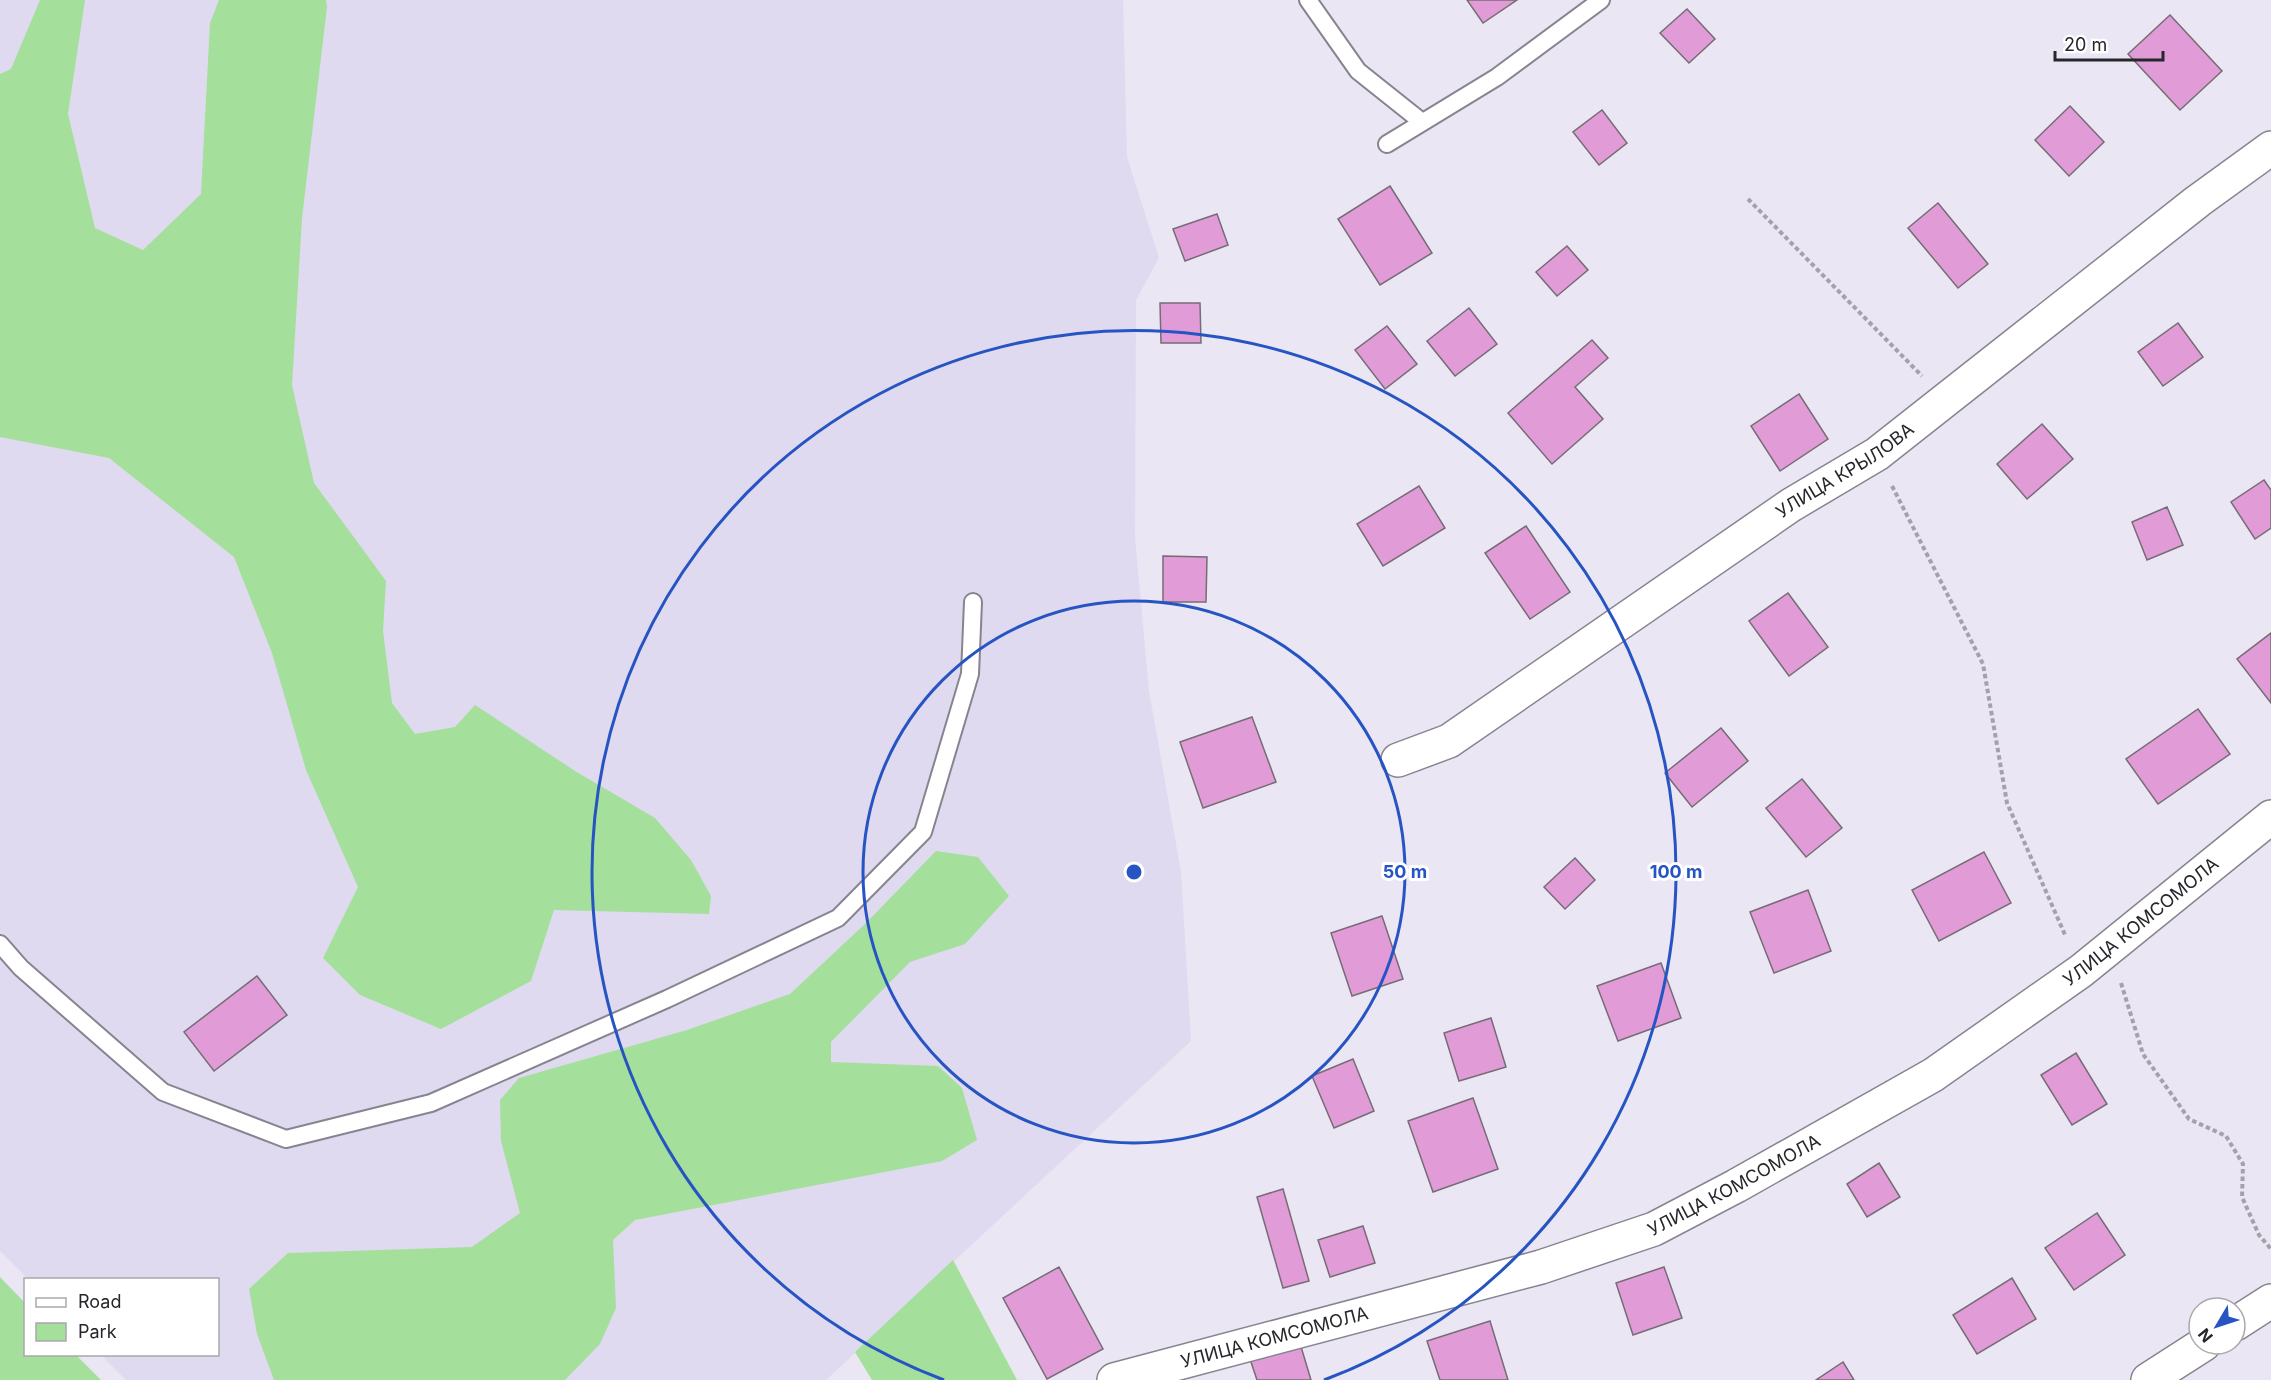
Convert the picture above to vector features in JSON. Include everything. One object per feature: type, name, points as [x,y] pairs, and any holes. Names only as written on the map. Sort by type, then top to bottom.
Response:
[{"type":"street","name":"УЛИЦА КРЫЛОВА","points":[[1398,760],[1449,741],[1791,505],[1876,454],[2198,201],[2271,148]]},
{"type":"street","name":"УЛИЦА КОМСОМОЛА","points":[[1114,1380],[1541,1267],[1654,1229],[1736,1186],[1933,1074],[2081,971],[2271,817]]},
{"type":"street","points":[[2247,1316],[2271,1301]]},
{"type":"street","points":[[2148,1380],[2187,1355]]},
{"type":"lane","points":[[1308,0],[1358,71],[1422,122]]},
{"type":"lane","points":[[1388,144],[1497,77],[1601,0]]},
{"type":"lane","points":[[0,944],[21,968],[163,1092],[286,1139],[431,1103],[667,999],[838,918],[923,832],[970,674],[973,602]]},
{"type":"path","points":[[1748,199],[1946,400]]},
{"type":"path","points":[[1876,454],[1983,664],[2007,803],[2081,971]]},
{"type":"path","points":[[2110,948],[2143,1054],[2189,1119],[2226,1136],[2243,1164],[2242,1197],[2259,1235],[2271,1249]]},
{"type":"shaded area","points":[[0,0],[1123,0],[1127,157],[1159,258],[1136,300],[1135,538],[1149,691],[1181,872],[1191,1041],[826,1380],[126,1380],[102,1356],[219,1356],[219,1278],[27,1278],[0,1251]]},
{"type":"green space","points":[[40,0],[85,0],[68,114],[95,228],[143,250],[201,194],[210,23],[219,0],[326,0],[302,218],[292,385],[314,483],[386,581],[383,631],[392,703],[415,734],[455,727],[475,705],[575,771],[655,818],[691,860],[711,896],[709,914],[554,910],[531,981],[441,1029],[360,995],[323,958],[358,887],[306,770],[272,653],[234,557],[109,458],[0,437],[0,74],[11,69]]},
{"type":"green space","points":[[936,851],[978,857],[1009,896],[965,944],[910,962],[831,1042],[831,1062],[938,1066],[962,1088],[977,1140],[942,1161],[635,1220],[613,1240],[616,1308],[600,1344],[565,1380],[274,1380],[257,1334],[249,1289],[288,1253],[472,1247],[520,1213],[501,1141],[500,1100],[519,1078],[687,1030],[790,994],[866,923]]},
{"type":"green space","points":[[953,1260],[1017,1380],[872,1380],[855,1352]]},
{"type":"green space","points":[[0,1277],[24,1302],[24,1356],[77,1356],[101,1380],[0,1380]]},
{"type":"building","points":[[1467,0],[1517,0],[1483,23]]},
{"type":"building","points":[[1687,9],[1715,39],[1689,63],[1660,33]]},
{"type":"building","points":[[2170,15],[2222,71],[2180,110],[2128,54]]},
{"type":"building","points":[[2070,106],[2104,142],[2069,176],[2035,140]]},
{"type":"building","points":[[1602,110],[1627,143],[1599,165],[1573,132]]},
{"type":"building","points":[[1390,186],[1432,253],[1380,285],[1338,219]]},
{"type":"building","points":[[1938,203],[1988,264],[1958,288],[1908,228]]},
{"type":"building","points":[[1217,214],[1228,245],[1185,261],[1173,229]]},
{"type":"building","points":[[1567,246],[1588,270],[1557,296],[1536,272]]},
{"type":"building","points":[[1160,303],[1200,303],[1201,343],[1161,343]]},
{"type":"building","points":[[1469,308],[1497,344],[1455,376],[1427,341]]},
{"type":"building","points":[[2178,323],[2203,357],[2163,386],[2138,352]]},
{"type":"building","points":[[1387,326],[1417,364],[1385,389],[1355,350]]},
{"type":"building","points":[[1592,340],[1608,358],[1575,387],[1603,419],[1552,464],[1508,413]]},
{"type":"building","points":[[1799,394],[1828,439],[1780,471],[1751,426]]},
{"type":"building","points":[[2042,424],[2073,459],[2027,499],[1997,464]]},
{"type":"building","points":[[2264,480],[2271,490],[2271,528],[2255,539],[2231,502]]},
{"type":"building","points":[[1419,486],[1445,528],[1383,566],[1357,524]]},
{"type":"building","points":[[2167,507],[2183,545],[2147,560],[2132,522]]},
{"type":"building","points":[[1526,526],[1570,592],[1530,619],[1485,553]]},
{"type":"building","points":[[1163,556],[1207,557],[1206,602],[1163,602]]},
{"type":"building","points":[[1788,593],[1828,647],[1789,676],[1749,621]]},
{"type":"building","points":[[2271,633],[2271,703],[2237,659]]},
{"type":"building","points":[[2198,709],[2230,754],[2158,804],[2126,759]]},
{"type":"building","points":[[1252,717],[1276,782],[1203,808],[1180,742]]},
{"type":"building","points":[[1721,728],[1748,761],[1692,807],[1665,773]]},
{"type":"building","points":[[1802,779],[1842,828],[1806,857],[1766,808]]},
{"type":"building","points":[[1984,852],[2011,903],[1939,941],[1912,890]]},
{"type":"building","points":[[1575,858],[1595,880],[1565,909],[1544,887]]},
{"type":"building","points":[[1808,890],[1831,951],[1774,973],[1750,912]]},
{"type":"building","points":[[1382,916],[1403,979],[1352,996],[1331,933]]},
{"type":"building","points":[[1661,963],[1681,1018],[1618,1041],[1597,986]]},
{"type":"building","points":[[257,976],[287,1015],[214,1071],[184,1032]]},
{"type":"building","points":[[1491,1018],[1506,1067],[1459,1081],[1444,1033]]},
{"type":"building","points":[[2076,1053],[2107,1104],[2072,1125],[2041,1075]]},
{"type":"building","points":[[1353,1059],[1374,1111],[1334,1128],[1312,1076]]},
{"type":"building","points":[[1473,1098],[1498,1169],[1433,1192],[1408,1121]]},
{"type":"building","points":[[1879,1163],[1900,1197],[1867,1217],[1847,1184]]},
{"type":"building","points":[[1283,1189],[1309,1281],[1283,1288],[1257,1197]]},
{"type":"building","points":[[2097,1213],[2125,1255],[2074,1290],[2045,1248]]},
{"type":"building","points":[[1363,1226],[1375,1263],[1330,1277],[1318,1240]]},
{"type":"building","points":[[1059,1267],[1103,1349],[1047,1379],[1003,1298]]},
{"type":"building","points":[[1664,1267],[1682,1318],[1633,1335],[1616,1283]]},
{"type":"building","points":[[2012,1278],[2036,1319],[1977,1354],[1953,1315]]},
{"type":"building","points":[[1490,1321],[1508,1380],[1440,1380],[1427,1341]]},
{"type":"building","points":[[1299,1340],[1311,1380],[1257,1380],[1249,1356]]},
{"type":"building","points":[[1843,1362],[1854,1380],[1816,1380]]}]
